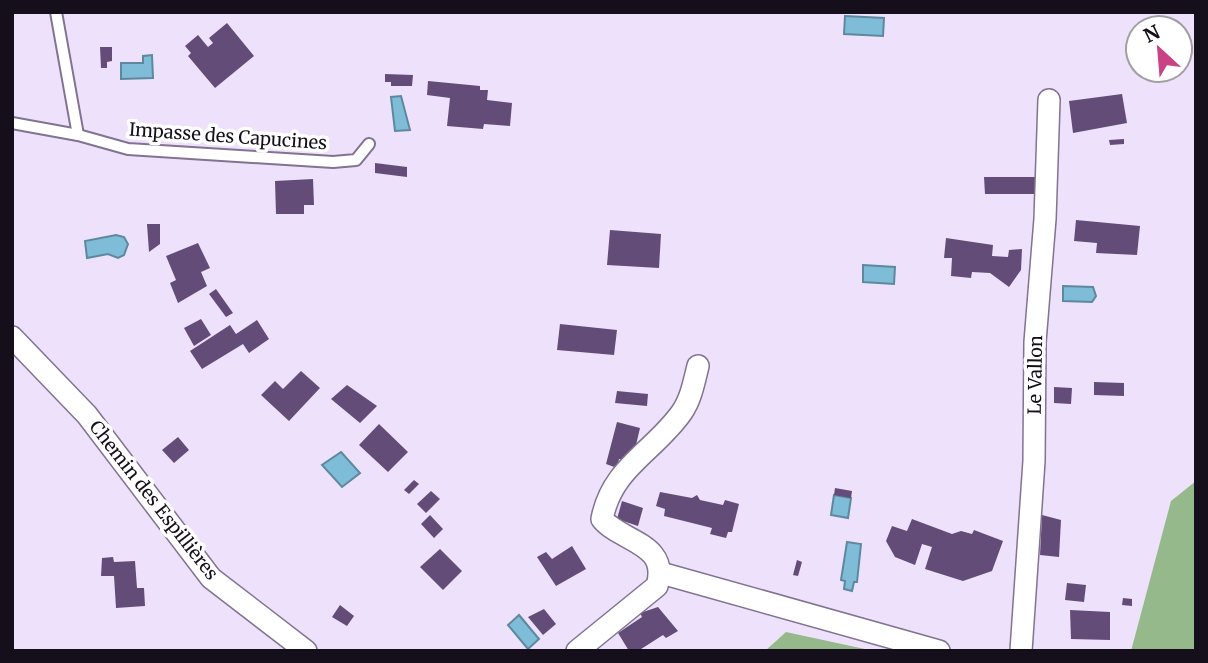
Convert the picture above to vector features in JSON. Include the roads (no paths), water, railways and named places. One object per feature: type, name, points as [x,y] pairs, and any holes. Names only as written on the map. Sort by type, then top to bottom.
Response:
[{"type":"street","name":"Le Vallon","points":[[1021,651],[1034,461],[1035,342],[1045,219],[1049,100]]},
{"type":"street","name":"Chemin des Espillières","points":[[12,337],[87,415],[211,578],[306,651]]},
{"type":"street","points":[[576,651],[657,586],[661,573],[656,560],[639,541],[610,529],[602,519],[606,499],[613,484],[681,414],[689,399],[698,366]]},
{"type":"street","points":[[661,573],[939,651]]},
{"type":"lane","points":[[56,12],[78,135]]},
{"type":"lane","name":"Impasse des Capucines","points":[[12,123],[78,135],[128,149],[333,162],[356,160],[369,144]]},
{"type":"water","points":[[845,16],[884,18],[883,36],[844,34]]},
{"type":"water","points":[[152,55],[153,78],[121,79],[121,63],[143,63],[143,56]]},
{"type":"water","points":[[401,96],[410,130],[395,131],[391,97]]},
{"type":"water","points":[[116,235],[124,237],[128,244],[124,255],[118,258],[108,254],[87,258],[85,241]]},
{"type":"water","points":[[863,265],[895,267],[894,284],[863,282]]},
{"type":"water","points":[[1063,286],[1093,287],[1096,296],[1092,302],[1063,301]]},
{"type":"water","points":[[341,452],[360,473],[342,487],[322,465]]},
{"type":"water","points":[[834,495],[851,498],[848,518],[831,515]]},
{"type":"water","points":[[847,542],[861,544],[857,582],[854,582],[852,591],[844,589],[845,581],[841,580]]},
{"type":"water","points":[[519,615],[539,639],[528,649],[508,625]]}]
